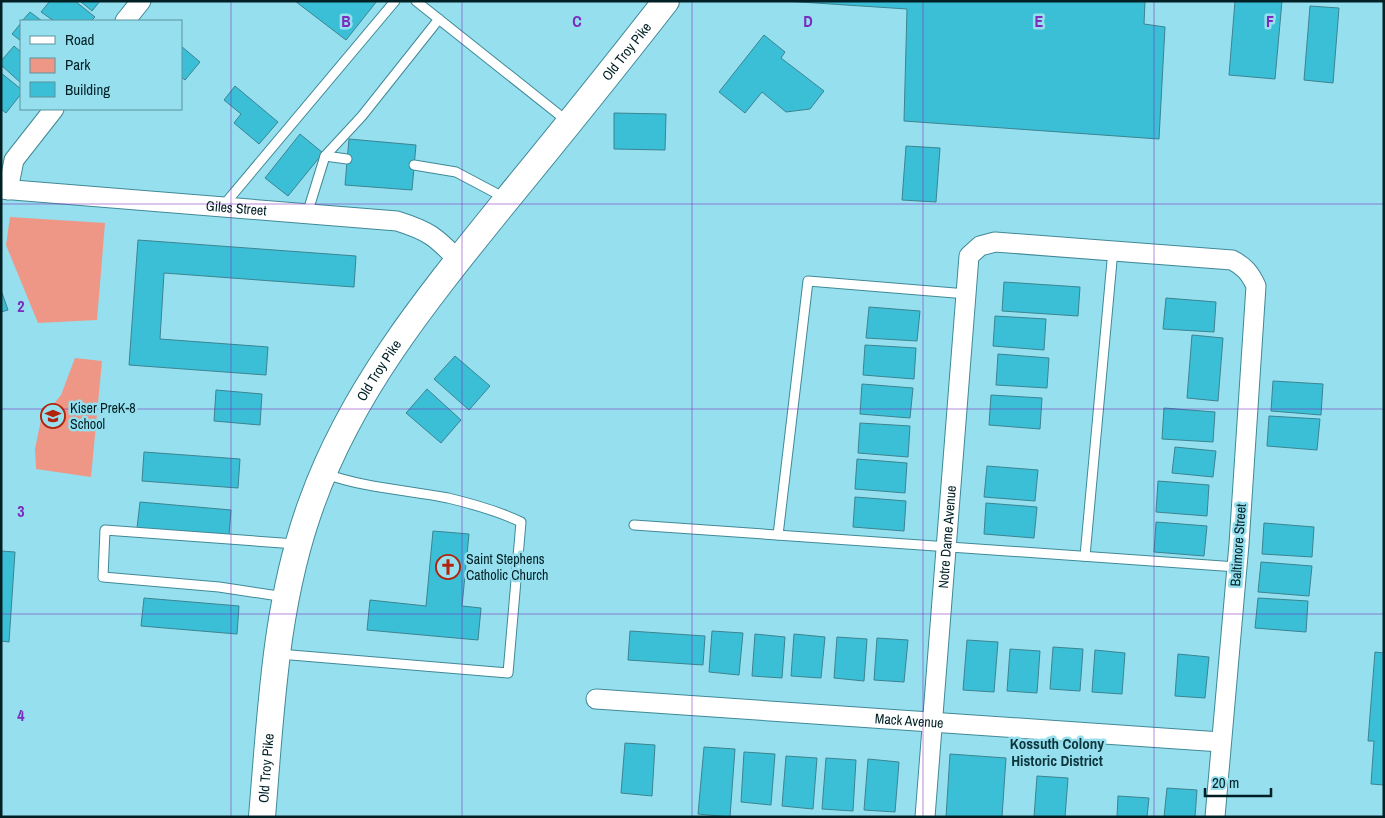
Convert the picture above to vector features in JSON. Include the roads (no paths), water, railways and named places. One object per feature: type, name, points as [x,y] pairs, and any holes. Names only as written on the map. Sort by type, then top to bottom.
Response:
[{"type":"main road","name":"Old Troy Pike","points":[[262,817],[277,654],[286,597],[312,502],[338,441],[371,380],[410,322],[666,1]]},
{"type":"street","points":[[126,20],[142,1]]},
{"type":"street","points":[[5,190],[14,160],[53,110]]},
{"type":"street","name":"Giles Street","points":[[5,190],[223,206],[397,222],[418,227],[436,237],[458,260]]},
{"type":"street","name":"Notre Dame Avenue","points":[[925,817],[970,256],[980,246],[995,242],[1113,250]]},
{"type":"street","name":"Baltimore Street","points":[[1113,250],[1232,260],[1243,266],[1251,275],[1256,286],[1257,298],[1237,567],[1215,817]]},
{"type":"street","name":"Mack Avenue","points":[[596,699],[1221,742]]},
{"type":"lane","points":[[223,206],[395,1]]},
{"type":"lane","points":[[416,1],[570,123]]},
{"type":"lane","points":[[307,214],[325,156],[362,116],[439,19]]},
{"type":"lane","points":[[325,156],[347,159]]},
{"type":"lane","points":[[414,165],[456,172],[507,200]]},
{"type":"lane","points":[[1085,556],[1113,250]]},
{"type":"lane","points":[[778,535],[808,281],[967,294]]},
{"type":"lane","points":[[277,654],[508,672],[521,522],[500,512],[448,498],[345,481],[324,473]]},
{"type":"lane","points":[[634,525],[1237,567]]},
{"type":"lane","points":[[286,597],[219,586],[103,577],[106,530],[299,544]]},
{"type":"place","name":"Kiser PreK-8 School","points":[[53,416]]},
{"type":"place","name":"Saint Stephens Catholic Church","points":[[448,567]]},
{"type":"district","name":"Kossuth Colony Historic District","points":[[1057,752]]}]
